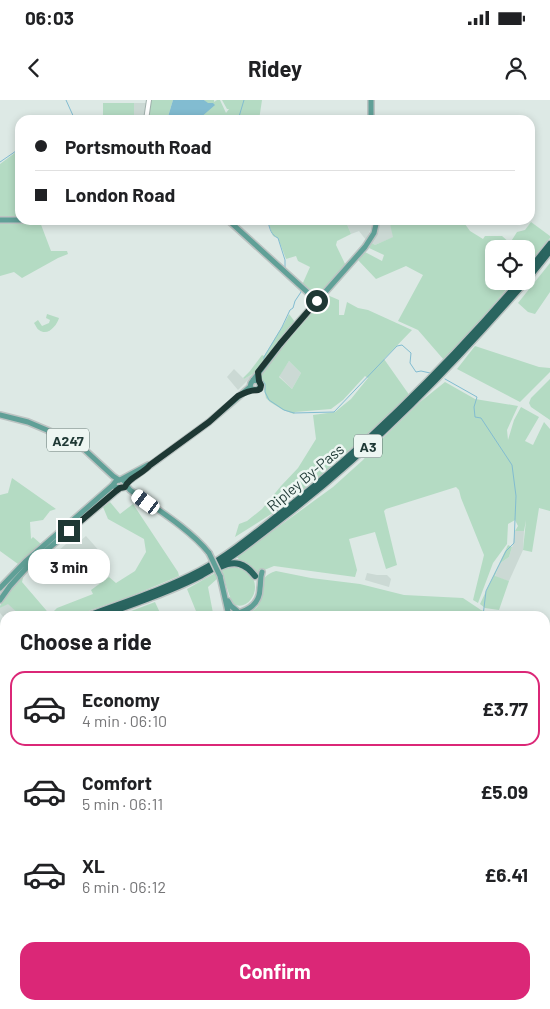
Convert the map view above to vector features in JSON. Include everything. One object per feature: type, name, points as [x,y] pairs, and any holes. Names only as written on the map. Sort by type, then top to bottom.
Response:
[{"type":"highway","points":[[535,263],[550,244]]},
{"type":"highway","name":"Ripley By-Pass","points":[[535,270],[550,251]]},
{"type":"highway","name":"Ripley By-Pass","points":[[101,611],[185,579],[228,553],[265,526],[333,472],[402,408],[461,348],[512,290]]},
{"type":"highway","name":"Ripley By-Pass","points":[[114,611],[166,592],[212,569],[241,550],[318,490],[406,411],[476,338],[518,290]]},
{"type":"highway","points":[[187,583],[230,563],[243,565],[255,576]]},
{"type":"main road","points":[[371,100],[371,115]]},
{"type":"main road","points":[[0,220],[15,220]]},
{"type":"main road","points":[[233,225],[317,301]]},
{"type":"main road","points":[[256,381],[258,372],[280,344],[365,247],[374,233],[376,225]]},
{"type":"main road","points":[[252,388],[251,382],[256,381]]},
{"type":"main road","points":[[0,588],[25,562],[121,483],[150,465],[209,422],[242,394],[252,388],[260,389],[261,385],[256,381]]},
{"type":"main road","name":"A247","points":[[0,415],[28,422],[71,441],[90,454],[121,483],[196,539],[208,552],[220,576],[228,611]]},
{"type":"main road","points":[[0,600],[29,565],[121,483]]},
{"type":"main road","points":[[243,611],[256,603],[260,596],[262,572]]},
{"type":"main road","points":[[224,591],[231,606],[237,611],[242,609],[250,605],[256,597],[258,586],[255,576]]},
{"type":"street","points":[[147,115],[149,100]]},
{"type":"shaded area","points":[[134,103],[147,103],[146,115],[134,115]]},
{"type":"shaded area","points":[[347,225],[372,225],[366,240],[359,231],[351,234]]},
{"type":"shaded area","points":[[378,225],[390,225],[394,237],[375,245],[372,243]]},
{"type":"shaded area","points":[[289,361],[301,373],[292,389],[279,376]]},
{"type":"shaded area","points":[[234,369],[244,379],[256,372],[238,390],[227,377]]},
{"type":"shaded area","points":[[515,531],[524,531],[523,550],[509,581],[495,577],[499,564],[509,557]]},
{"type":"shaded area","points":[[86,536],[110,563],[85,582],[58,551],[73,538],[77,538],[80,541]]},
{"type":"shaded area","points":[[367,573],[387,575],[391,579],[389,587],[365,580]]},
{"type":"shaded area","points":[[13,600],[46,611],[0,611],[0,608]]},
{"type":"green space","points":[[151,100],[173,100],[168,115],[149,115]]},
{"type":"green space","points":[[204,100],[214,100],[214,102],[220,100],[226,113],[229,109],[227,109],[222,100],[262,100],[260,115],[202,115],[208,104]]},
{"type":"green space","points":[[103,103],[134,103],[134,115],[103,115]]},
{"type":"green space","points":[[15,153],[15,218],[0,219],[0,164]]},
{"type":"green space","points":[[0,223],[41,225],[51,251],[67,251],[68,254],[22,278],[14,272],[0,276]]},
{"type":"green space","points":[[269,225],[347,225],[351,234],[337,241],[336,245],[346,266],[317,299],[302,285],[310,267],[298,261],[296,256],[286,259],[278,238],[273,236]]},
{"type":"green space","points":[[390,225],[466,225],[470,231],[483,239],[485,236],[502,236],[507,240],[485,240],[485,290],[506,290],[444,360],[418,330],[398,321],[423,275],[406,266],[376,279],[358,260],[365,252],[382,261],[384,255],[369,248],[372,243],[375,245],[393,237]]},
{"type":"green space","points":[[529,225],[535,225],[550,236],[535,256],[535,240],[512,240],[517,232],[525,230]]},
{"type":"green space","points":[[550,263],[550,292],[535,314],[528,312],[518,303],[528,290],[535,290],[535,282]]},
{"type":"green space","points":[[325,294],[339,300],[339,315],[344,315],[347,302],[412,330],[384,359],[410,396],[301,495],[235,537],[239,524],[247,521],[262,509],[298,468],[316,439],[313,415],[335,412],[351,399],[368,378],[365,376],[343,400],[331,409],[295,412],[294,414],[283,410],[266,398],[259,376],[291,333]],"holes":[[[289,361],[301,373],[292,389],[279,377]]]},
{"type":"green space","points":[[47,314],[59,318],[52,329],[42,332],[34,323],[38,320],[42,326],[49,323],[50,320],[46,318]]},
{"type":"green space","points":[[289,314],[295,322],[256,372],[244,379],[262,355],[264,356]]},
{"type":"green space","points":[[475,346],[539,367],[550,368],[550,372],[520,402],[457,369]]},
{"type":"green space","points":[[550,379],[550,420],[531,407],[529,403],[531,398]]},
{"type":"green space","points":[[445,382],[475,399],[518,406],[507,430],[508,440],[514,420],[521,407],[539,417],[525,441],[533,445],[544,422],[550,429],[550,511],[539,508],[532,552],[523,550],[526,520],[524,531],[515,531],[518,526],[515,520],[508,524],[507,544],[493,563],[478,603],[473,600],[484,555],[459,490],[456,487],[384,511],[397,565],[386,569],[375,532],[349,539],[357,570],[355,577],[274,566],[257,573],[250,566],[240,561],[237,557],[333,487],[363,460],[420,402]]},
{"type":"green space","points":[[12,478],[56,509],[50,511],[43,520],[30,522],[31,539],[33,537],[41,544],[18,564],[0,551],[0,495],[8,493]]},
{"type":"green space","points":[[110,502],[120,514],[133,504],[179,576],[129,597],[91,610],[54,611],[57,608],[93,594],[91,590],[109,577],[116,583],[135,571],[146,552],[144,539],[108,519],[103,507]]},
{"type":"green space","points":[[508,545],[512,547],[509,557],[499,564],[495,576],[509,581],[499,610],[485,608],[480,604]]},
{"type":"green space","points":[[228,567],[241,569],[250,574],[255,590],[248,603],[241,606],[233,604],[221,570]]},
{"type":"green space","points":[[276,571],[311,578],[360,584],[404,595],[463,598],[484,611],[253,611],[259,604],[263,580]]},
{"type":"green space","points":[[215,573],[218,578],[208,587],[213,611],[196,611],[187,589]]},
{"type":"green space","points":[[24,574],[22,582],[46,610],[16,611],[8,604],[0,608],[0,606],[9,590]]},
{"type":"green space","points":[[155,602],[159,611],[131,611]]},
{"type":"water","points":[[173,100],[204,100],[215,105],[203,115],[168,115]]},
{"type":"waterway","points":[[66,100],[73,115]]},
{"type":"waterway","points":[[240,115],[244,100]]},
{"type":"waterway","points":[[0,162],[15,152]]},
{"type":"waterway","points":[[269,225],[272,233],[278,238],[285,260],[285,268]]},
{"type":"waterway","points":[[264,361],[264,357],[290,310],[293,308],[301,289]]},
{"type":"waterway","points":[[261,374],[269,400],[284,410],[294,413],[334,412],[397,346],[402,345],[411,353],[410,363],[416,372],[430,373]]},
{"type":"waterway","points":[[445,379],[477,397],[474,407],[475,417],[481,418],[512,465],[516,496],[514,543],[506,551],[486,591],[484,611]]},
{"type":"route","points":[[69,531],[116,491],[124,488],[126,483],[209,422],[238,396],[260,389],[258,372],[317,301]]}]
